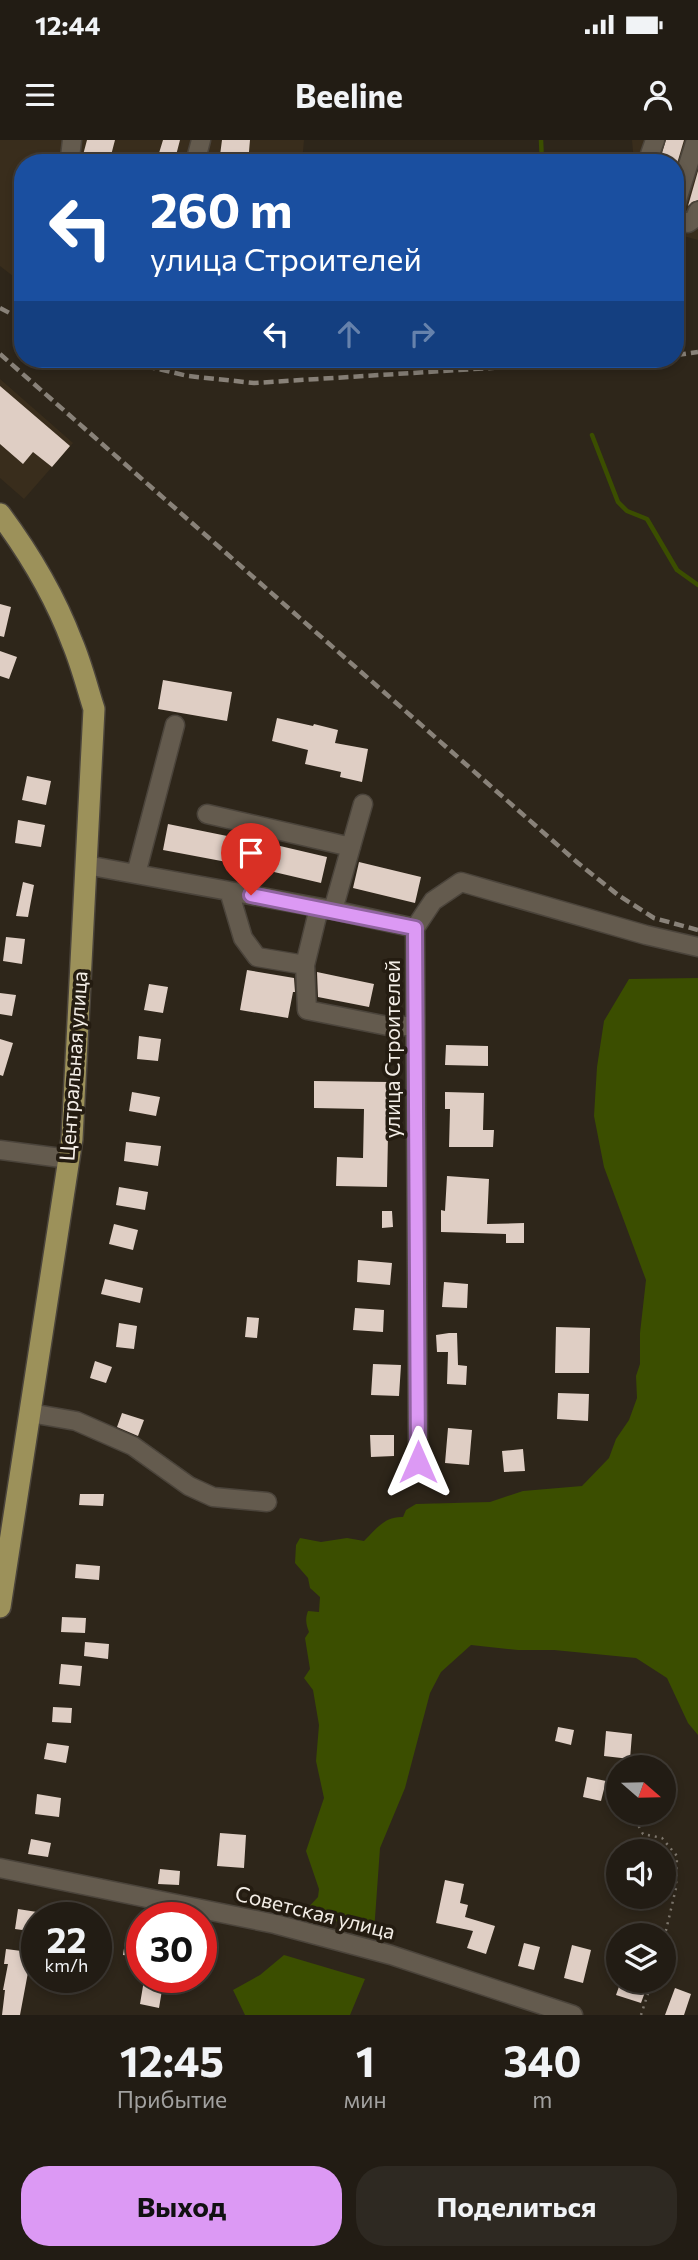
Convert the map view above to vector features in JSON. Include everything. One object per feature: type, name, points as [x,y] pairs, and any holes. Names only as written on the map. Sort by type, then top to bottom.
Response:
[{"type":"main road","name":"Центральная улица","points":[[0,514],[52,598],[72,641],[94,709],[72,1139],[0,1606]]},
{"type":"street","points":[[684,178],[696,140]]},
{"type":"street","points":[[684,221],[688,223],[695,218],[698,211]]},
{"type":"street","points":[[136,874],[175,725]]},
{"type":"street","points":[[363,804],[351,847],[305,965],[307,1010],[388,1026],[415,1026]]},
{"type":"street","points":[[207,814],[351,847]]},
{"type":"street","points":[[86,865],[415,928],[433,901],[461,882],[646,935],[698,947]]},
{"type":"street","points":[[229,891],[243,938],[257,957],[305,965]]},
{"type":"street","name":"улица Строителей","points":[[415,928],[418,1462]]},
{"type":"street","points":[[0,1150],[69,1159]]},
{"type":"street","points":[[30,1413],[76,1421],[133,1446],[189,1486],[213,1497],[267,1502]]},
{"type":"street","name":"Советская улица","points":[[0,1868],[275,1924],[391,1955],[573,2015]]},
{"type":"path","points":[[638,1825],[643,1834],[662,1838],[677,1856],[676,1888],[668,1923]]},
{"type":"path","points":[[641,2015],[648,1993]]},
{"type":"shaded area","points":[[0,140],[304,140],[303,154],[14,154],[14,277],[0,266]]},
{"type":"shaded area","points":[[632,140],[698,140],[698,240],[684,236],[684,154],[633,154]]},
{"type":"shaded area","points":[[0,379],[73,443],[24,499],[0,478]]},
{"type":"shaded area","points":[[698,978],[698,1735],[688,1723],[667,1678],[636,1658],[471,1645],[441,1672],[430,1693],[405,1788],[380,1848],[374,1932],[304,1912],[318,1897],[319,1889],[306,1851],[324,1798],[316,1761],[319,1725],[313,1690],[304,1678],[310,1669],[305,1638],[309,1632],[306,1617],[308,1611],[319,1612],[320,1597],[310,1588],[308,1578],[295,1563],[296,1545],[300,1538],[321,1542],[347,1538],[364,1541],[381,1524],[403,1517],[406,1510],[416,1504],[490,1502],[523,1491],[582,1486],[609,1458],[637,1398],[636,1376],[640,1364],[640,1333],[646,1280],[604,1167],[594,1116],[597,1067],[604,1021],[629,979]]},
{"type":"shaded area","points":[[284,1955],[365,1979],[350,2015],[245,2015],[233,1990],[260,1975]]},
{"type":"building","points":[[87,140],[115,140],[111,154],[83,154]]},
{"type":"building","points":[[163,140],[180,140],[176,154],[159,154]]},
{"type":"building","points":[[222,140],[250,140],[249,154],[220,154]]},
{"type":"building","points":[[666,140],[684,140],[680,154],[662,154]]},
{"type":"building","points":[[698,171],[698,200],[688,206]]},
{"type":"building","points":[[0,386],[70,446],[52,467],[33,452],[23,464],[0,444]]},
{"type":"building","points":[[0,604],[11,607],[4,637],[0,636]]},
{"type":"building","points":[[0,651],[17,657],[9,679],[0,676]]},
{"type":"building","points":[[163,680],[232,692],[227,721],[158,709]]},
{"type":"building","points":[[277,718],[338,730],[335,743],[368,749],[362,782],[340,777],[341,772],[305,764],[308,750],[272,741]]},
{"type":"building","points":[[27,776],[51,781],[46,805],[22,800]]},
{"type":"building","points":[[18,820],[45,825],[41,847],[15,843]]},
{"type":"building","points":[[168,824],[237,838],[232,863],[163,850]]},
{"type":"building","points":[[263,842],[327,857],[321,883],[257,868]]},
{"type":"building","points":[[359,862],[421,877],[415,903],[353,888]]},
{"type":"building","points":[[23,882],[34,885],[28,917],[16,916]]},
{"type":"building","points":[[6,937],[25,939],[22,964],[3,961]]},
{"type":"building","points":[[247,970],[294,978],[295,992],[288,1018],[240,1010]]},
{"type":"building","points":[[317,972],[374,984],[369,1007],[318,997]]},
{"type":"building","points":[[149,984],[168,987],[163,1013],[144,1010]]},
{"type":"building","points":[[0,993],[16,995],[12,1016],[0,1014]]},
{"type":"building","points":[[139,1036],[161,1039],[158,1061],[137,1059]]},
{"type":"building","points":[[0,1039],[13,1043],[3,1076],[0,1075]]},
{"type":"building","points":[[446,1045],[488,1046],[488,1066],[445,1065]]},
{"type":"building","points":[[314,1081],[389,1082],[387,1187],[336,1186],[337,1157],[363,1158],[364,1109],[314,1108]]},
{"type":"building","points":[[132,1092],[160,1097],[156,1116],[129,1111]]},
{"type":"building","points":[[445,1092],[484,1093],[483,1130],[494,1130],[493,1147],[449,1147],[450,1109],[445,1109]]},
{"type":"building","points":[[126,1142],[161,1146],[158,1166],[124,1161]]},
{"type":"building","points":[[447,1176],[489,1179],[487,1224],[524,1223],[524,1243],[506,1243],[506,1234],[441,1232],[441,1210],[445,1211]]},
{"type":"building","points":[[119,1187],[148,1192],[145,1210],[116,1205]]},
{"type":"building","points":[[382,1211],[392,1211],[393,1227],[382,1228]]},
{"type":"building","points":[[114,1224],[138,1230],[133,1250],[109,1244]]},
{"type":"building","points":[[358,1260],[392,1263],[390,1285],[357,1282]]},
{"type":"building","points":[[105,1279],[143,1288],[140,1303],[101,1294]]},
{"type":"building","points":[[444,1282],[468,1284],[467,1308],[442,1307]]},
{"type":"building","points":[[355,1308],[384,1310],[383,1332],[353,1330]]},
{"type":"building","points":[[247,1317],[259,1318],[257,1338],[245,1337]]},
{"type":"building","points":[[119,1323],[137,1326],[134,1349],[116,1347]]},
{"type":"building","points":[[556,1327],[590,1328],[589,1373],[555,1373]]},
{"type":"building","points":[[457,1333],[458,1365],[467,1366],[466,1385],[447,1384],[448,1352],[437,1352],[436,1335]]},
{"type":"building","points":[[95,1361],[112,1367],[106,1383],[90,1378]]},
{"type":"building","points":[[373,1364],[401,1365],[399,1396],[371,1395]]},
{"type":"building","points":[[558,1393],[589,1394],[588,1421],[557,1419]]},
{"type":"building","points":[[122,1413],[144,1420],[138,1436],[117,1427]]},
{"type":"building","points":[[448,1428],[472,1430],[469,1465],[445,1463]]},
{"type":"building","points":[[370,1435],[394,1435],[394,1456],[371,1457]]},
{"type":"building","points":[[523,1449],[525,1471],[504,1472],[502,1451]]},
{"type":"building","points":[[80,1494],[104,1494],[103,1506],[79,1505]]},
{"type":"building","points":[[76,1564],[100,1566],[99,1580],[75,1578]]},
{"type":"building","points":[[62,1617],[86,1618],[85,1633],[61,1632]]},
{"type":"building","points":[[85,1642],[109,1644],[108,1659],[84,1656]]},
{"type":"building","points":[[61,1664],[82,1666],[80,1686],[59,1684]]},
{"type":"building","points":[[53,1707],[72,1708],[71,1723],[52,1722]]},
{"type":"building","points":[[558,1727],[574,1730],[571,1745],[555,1741]]},
{"type":"building","points":[[606,1731],[632,1734],[630,1755],[604,1756]]},
{"type":"building","points":[[47,1743],[69,1746],[66,1763],[44,1759]]},
{"type":"building","points":[[587,1777],[606,1781],[601,1801],[583,1797]]},
{"type":"building","points":[[37,1794],[61,1798],[59,1817],[35,1814]]},
{"type":"building","points":[[220,1833],[246,1835],[244,1868],[217,1866]]},
{"type":"building","points":[[31,1839],[51,1843],[48,1857],[28,1854]]},
{"type":"building","points":[[160,1869],[180,1871],[179,1885],[158,1884]]},
{"type":"building","points":[[445,1880],[464,1884],[460,1903],[468,1905],[465,1917],[495,1926],[486,1954],[467,1948],[473,1931],[436,1923]]},
{"type":"building","points":[[18,1909],[21,1909],[21,1930],[15,1929]]},
{"type":"building","points":[[524,1943],[540,1947],[534,1970],[518,1966]]},
{"type":"building","points":[[572,1945],[591,1950],[583,1983],[564,1978]]},
{"type":"building","points":[[6,1949],[21,1951],[21,1993],[24,1993],[20,2015],[2,2015],[8,1964],[4,1964]]},
{"type":"building","points":[[676,1988],[691,1994],[684,2015],[665,2015]]},
{"type":"building","points":[[142,1993],[162,1993],[159,2008],[140,2004]]},
{"type":"building","points":[[617,1993],[645,1993],[641,2003],[616,1995]]},
{"type":"waterway","points":[[541,140],[542,154]]},
{"type":"waterway","points":[[592,435],[618,502],[627,511],[647,519],[677,570],[698,585]]},
{"type":"railway","points":[[0,308],[14,315]]},
{"type":"railway","points":[[684,354],[698,352]]},
{"type":"railway","points":[[0,354],[14,366]]},
{"type":"railway","points":[[16,368],[578,863],[618,895],[654,918],[698,930]]},
{"type":"railway","points":[[154,368],[188,376],[254,383],[490,368]]},
{"type":"route","points":[[251,895],[415,928],[418,1462]]}]
